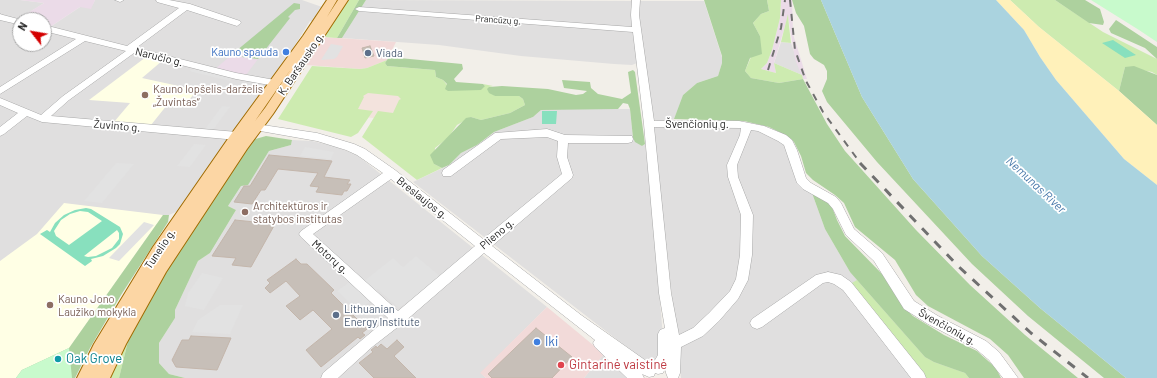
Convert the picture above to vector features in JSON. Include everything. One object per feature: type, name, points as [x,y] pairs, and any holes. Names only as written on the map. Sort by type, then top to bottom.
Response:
[{"type":"main road","name":"K. Baršausko g.","points":[[246,129],[275,83],[332,0]]},
{"type":"main road","name":"K. Baršausko g.","points":[[246,129],[270,111],[343,0]]},
{"type":"main road","name":"Tunelio g.","points":[[86,378],[141,278],[246,129]]},
{"type":"main road","name":"Tunelio g.","points":[[101,378],[120,338],[161,267],[242,146],[246,129]]},
{"type":"street","points":[[160,0],[186,6],[237,23]]},
{"type":"street","points":[[635,2],[637,30],[649,124],[674,376]]},
{"type":"street","points":[[42,119],[66,98],[131,50],[186,6]]},
{"type":"street","name":"Prancūzų g.","points":[[359,10],[637,30]]},
{"type":"street","points":[[0,17],[12,20]]},
{"type":"street","name":"Naručio g.","points":[[52,30],[236,76],[275,83]]},
{"type":"street","points":[[0,91],[83,38]]},
{"type":"street","name":"Žuvinto g.","points":[[0,102],[42,119],[246,129]]},
{"type":"street","points":[[0,132],[26,112]]},
{"type":"street","name":"Švenčionių g.","points":[[649,124],[704,123],[747,125],[769,131],[788,143],[792,150],[801,180],[807,186],[832,200],[837,206],[850,232],[881,261],[909,304],[933,320],[981,345],[994,356],[1011,378]]},
{"type":"street","points":[[670,341],[688,338],[698,332],[734,295],[742,280],[746,255],[747,215],[733,177],[732,165],[745,135],[747,125]]},
{"type":"street","name":"Breslaujos g.","points":[[246,129],[316,137],[350,147],[361,152],[391,173],[647,374]]},
{"type":"street","points":[[447,173],[500,136],[547,133],[563,138],[628,139]]},
{"type":"street","name":"Plieno g.","points":[[328,378],[568,174],[562,158],[563,138]]},
{"type":"street","name":"Motorų g.","points":[[391,173],[305,234],[398,319]]},
{"type":"street","points":[[757,323],[820,279],[828,277],[837,280],[847,286],[919,378]]},
{"type":"street","points":[[647,374],[665,356],[670,341]]},
{"type":"street","points":[[647,374],[664,368],[674,376]]},
{"type":"shaded area","points":[[0,0],[20,0],[44,3],[30,12],[12,12],[12,52],[52,52],[52,26],[80,7],[93,4],[95,0],[302,0],[322,7],[319,9],[313,21],[310,21],[285,61],[180,210],[169,215],[163,215],[16,378],[0,378]]},
{"type":"shaded area","points":[[20,0],[95,0],[91,9],[80,7],[52,26],[52,12],[29,12],[44,3]]},
{"type":"shaded area","points":[[366,0],[632,1],[631,8],[637,63],[632,65],[614,64],[521,56],[439,45],[342,38]]},
{"type":"shaded area","points":[[781,0],[792,0],[793,34],[807,79],[803,79],[795,59],[788,16],[774,63],[776,73],[761,69],[767,63],[772,50],[780,18]]},
{"type":"shaded area","points":[[638,1],[704,1],[722,57],[722,63],[718,76],[697,83],[683,95],[674,119],[659,122],[653,119],[638,22]]},
{"type":"shaded area","points":[[324,37],[396,42],[387,60],[367,68],[360,69],[306,65]]},
{"type":"shaded area","points":[[781,42],[791,43],[802,75],[774,63]]},
{"type":"shaded area","points":[[331,44],[343,46],[337,57],[334,59],[321,60]]},
{"type":"shaded area","points":[[236,51],[246,54],[242,57],[258,59],[246,75],[215,69]]},
{"type":"shaded area","name":"Kauno lopšelis-darželis „Žuvintas“","points":[[146,57],[162,61],[142,78],[197,90],[185,105],[167,105],[151,125],[114,122],[130,103],[89,100]]},
{"type":"shaded area","points":[[193,69],[233,78],[230,81],[189,71]]},
{"type":"shaded area","points":[[407,76],[402,121],[344,115],[336,85]]},
{"type":"shaded area","points":[[222,106],[230,107],[213,130],[205,129]]},
{"type":"shaded area","points":[[630,109],[633,138],[642,146],[645,144],[649,171],[663,337],[656,362],[642,359],[413,182],[449,165],[461,153],[477,145],[494,132],[533,117],[541,110]]},
{"type":"shaded area","points":[[732,126],[772,134],[784,143],[812,193],[825,229],[850,272],[969,378],[681,378],[653,129],[656,127]]},
{"type":"shaded area","points":[[292,140],[312,141],[334,146],[357,155],[547,307],[481,373],[486,378],[185,378],[169,374],[159,363],[159,343],[175,318],[175,310],[198,261],[210,253],[236,210],[228,206],[241,186],[248,184],[269,151],[291,145]]},
{"type":"shaded area","points":[[194,144],[206,145],[190,167],[177,166]]},
{"type":"shaded area","points":[[305,147],[334,152],[331,159],[300,156]]},
{"type":"shaded area","points":[[116,163],[134,164],[102,203],[84,201]]},
{"type":"shaded area","name":"Kauno Jono Laužiko mokykla","points":[[64,203],[163,215],[69,348],[22,370],[16,378],[0,378],[0,261],[37,234]]},
{"type":"shaded area","points":[[144,222],[154,225],[119,261],[109,258]]},
{"type":"shaded area","points":[[416,256],[441,277],[409,304],[407,302],[399,308],[377,289],[375,291],[364,281],[393,258],[403,267]]},
{"type":"shaded area","points":[[202,273],[223,278],[204,310],[185,306],[188,293]]},
{"type":"shaded area","points":[[351,281],[372,300],[358,311],[337,291]]},
{"type":"shaded area","points":[[220,305],[243,305],[230,334],[192,332],[198,320]]},
{"type":"shaded area","points":[[547,307],[604,354],[584,378],[486,378],[480,373]]},
{"type":"shaded area","points":[[604,354],[632,378],[584,378]]},
{"type":"green space","points":[[348,0],[359,0],[337,38],[324,37]]},
{"type":"green space","points":[[359,0],[366,0],[342,38],[337,38]]},
{"type":"green space","points":[[704,0],[767,0],[769,11],[761,14],[753,23],[760,36],[762,54],[750,58],[745,71],[751,78],[779,83],[803,79],[827,124],[845,151],[916,230],[970,285],[1025,335],[1078,378],[1024,378],[1008,355],[990,339],[928,306],[916,295],[895,260],[855,227],[844,203],[806,173],[801,156],[794,142],[787,136],[769,127],[744,121],[674,119],[683,95],[697,83],[718,76],[722,63],[722,56]]},
{"type":"green space","points":[[767,0],[781,0],[780,18],[772,50],[767,63],[761,69],[776,73],[774,63],[802,75],[803,79],[779,83],[751,78],[745,71],[760,36],[753,23],[761,14],[769,11]]},
{"type":"green space","points":[[792,0],[821,0],[862,97],[913,179],[982,256],[1040,308],[1126,378],[1104,378],[1028,316],[972,264],[877,162],[827,102],[822,91],[827,79],[827,71],[824,65],[814,59],[810,54],[804,26],[796,13]]},
{"type":"green space","points":[[1010,0],[1055,0],[1103,32],[1157,59],[1157,75],[1152,72],[1125,67],[1119,91],[1039,27]]},
{"type":"green space","points":[[1055,0],[1085,0],[1100,9],[1104,22],[1103,25],[1089,23]]},
{"type":"green space","points":[[1091,0],[1157,0],[1157,42],[1139,30]]},
{"type":"green space","points":[[294,3],[300,4],[300,9],[295,10],[288,17],[290,18],[258,59],[242,57],[246,53],[236,51]]},
{"type":"green space","points":[[788,14],[789,26],[791,43],[781,42]]},
{"type":"green space","points":[[1116,20],[1157,47],[1157,59],[1145,48],[1111,33],[1109,29]]},
{"type":"green space","points":[[1113,40],[1136,55],[1125,58],[1102,43]]},
{"type":"green space","points":[[389,57],[462,64],[463,69],[454,79],[456,82],[483,84],[485,86],[481,90],[448,91],[445,89],[447,84],[443,80],[436,77],[435,70],[387,66],[385,63]]},
{"type":"green space","points":[[387,60],[385,63],[387,66],[435,70],[436,77],[443,80],[447,85],[485,86],[483,84],[493,86],[489,87],[495,96],[519,96],[523,99],[525,105],[510,113],[481,120],[471,117],[457,125],[448,138],[435,148],[434,164],[442,168],[417,180],[362,137],[378,111],[393,113],[399,100],[401,99],[398,96],[368,93],[363,96],[364,97],[358,109],[373,111],[358,133],[351,137],[278,119],[312,66],[360,69],[367,68]]},
{"type":"green space","points":[[1134,66],[1157,75],[1157,125],[1119,91],[1125,67]]},
{"type":"green space","points":[[633,70],[635,72],[645,144],[642,146],[635,142],[633,138],[630,109],[628,104],[623,103],[618,109],[541,110],[533,117],[494,132],[477,145],[461,153],[449,165],[442,168],[434,164],[430,155],[466,118],[471,117],[481,120],[510,113],[525,105],[523,99],[519,96],[495,96],[489,93],[487,89],[489,87],[502,86],[548,89],[576,95],[583,94],[587,91],[564,88],[562,80],[590,82],[591,88],[598,94],[622,99],[631,93],[628,72]]},
{"type":"green space","points":[[542,111],[557,111],[556,124],[542,124]]},
{"type":"green space","points":[[266,136],[292,140],[291,145],[269,151],[248,185],[241,186],[228,206],[236,210],[210,253],[198,261],[175,310],[175,318],[159,343],[159,363],[169,374],[185,378],[119,378],[129,337],[158,283],[252,140]]},
{"type":"green space","points":[[812,193],[825,200],[832,207],[845,236],[884,276],[903,306],[913,316],[944,335],[977,351],[996,368],[1001,378],[969,378],[965,373],[934,362],[925,357],[850,272],[825,229]]},
{"type":"green space","points":[[86,208],[91,209],[120,227],[123,234],[120,244],[116,248],[103,256],[91,259],[92,261],[85,266],[40,234],[47,230],[50,232],[55,223],[64,215],[75,210]],"holes":[[[80,211],[88,212],[102,221],[69,245],[56,236],[54,231],[61,220],[70,214]],[[117,230],[119,233],[119,239],[112,248],[96,256],[84,256]]]},
{"type":"green space","points":[[163,215],[169,215],[168,222],[121,295],[90,348],[75,378],[16,378],[22,370],[69,348]]},
{"type":"green space","points":[[857,280],[925,357],[934,362],[965,373],[969,378],[926,378],[848,285]]},
{"type":"green space","points":[[129,337],[119,378],[110,378]]},
{"type":"green space","name":"Oak Grove","points":[[69,348],[72,378],[16,378],[22,370]]},
{"type":"sand","points":[[996,0],[1010,0],[1039,27],[1119,91],[1157,125],[1157,185],[1124,159],[1056,80],[1024,30]]},
{"type":"water","name":"Nemunas River","points":[[821,0],[996,0],[1024,30],[1056,80],[1124,159],[1157,185],[1157,378],[1126,378],[1040,308],[982,256],[913,179],[862,97]]},
{"type":"building","name":"Viada","points":[[370,46],[374,56],[365,58],[362,48]]},
{"type":"building","points":[[269,155],[332,161],[324,177],[350,180],[347,184],[351,184],[347,191],[344,191],[342,195],[316,192],[319,187],[310,186],[318,173],[278,169],[265,190],[261,190],[252,204],[234,202],[244,186],[250,186]]},
{"type":"building","points":[[235,220],[275,224],[251,267],[232,265],[236,258],[212,256]]},
{"type":"building","name":"Lithuanian Energy Institute","points":[[296,259],[301,264],[307,264],[334,290],[331,293],[367,329],[362,333],[365,335],[360,339],[358,337],[321,367],[306,350],[332,329],[313,310],[300,320],[286,306],[300,296],[286,281],[270,293],[265,288],[270,283],[267,280]]},
{"type":"building","name":"Iki","points":[[536,328],[572,357],[552,378],[492,378],[488,374]]},
{"type":"building","points":[[191,336],[231,338],[217,370],[176,367],[172,360],[182,340],[189,340]]},
{"type":"building","points":[[397,340],[404,347],[394,356],[416,378],[374,378],[359,363],[373,352],[371,350],[376,346],[377,348],[381,344],[387,349]]},
{"type":"railway","points":[[768,70],[781,28],[785,0]]},
{"type":"railway","points":[[790,0],[795,50],[806,81],[823,112],[861,164]]},
{"type":"railway","points":[[860,163],[958,266],[1031,333],[1088,378]]},
{"type":"place","name":"Kauno spauda","points":[[286,52]]},
{"type":"place","name":"Viada","points":[[368,53]]},
{"type":"place","name":"Kauno lopšelis-darželis „Žuvintas“","points":[[145,95]]},
{"type":"place","name":"Architektūros ir statybos institutas","points":[[245,212]]},
{"type":"place","name":"Kauno Jono Laužiko mokykla","points":[[50,305]]},
{"type":"place","name":"Lithuanian Energy Institute","points":[[336,315]]},
{"type":"place","name":"Iki","points":[[537,342]]},
{"type":"place","name":"Oak Grove","points":[[58,359]]},
{"type":"place","name":"Gintarinė vaistinė","points":[[561,365]]}]
